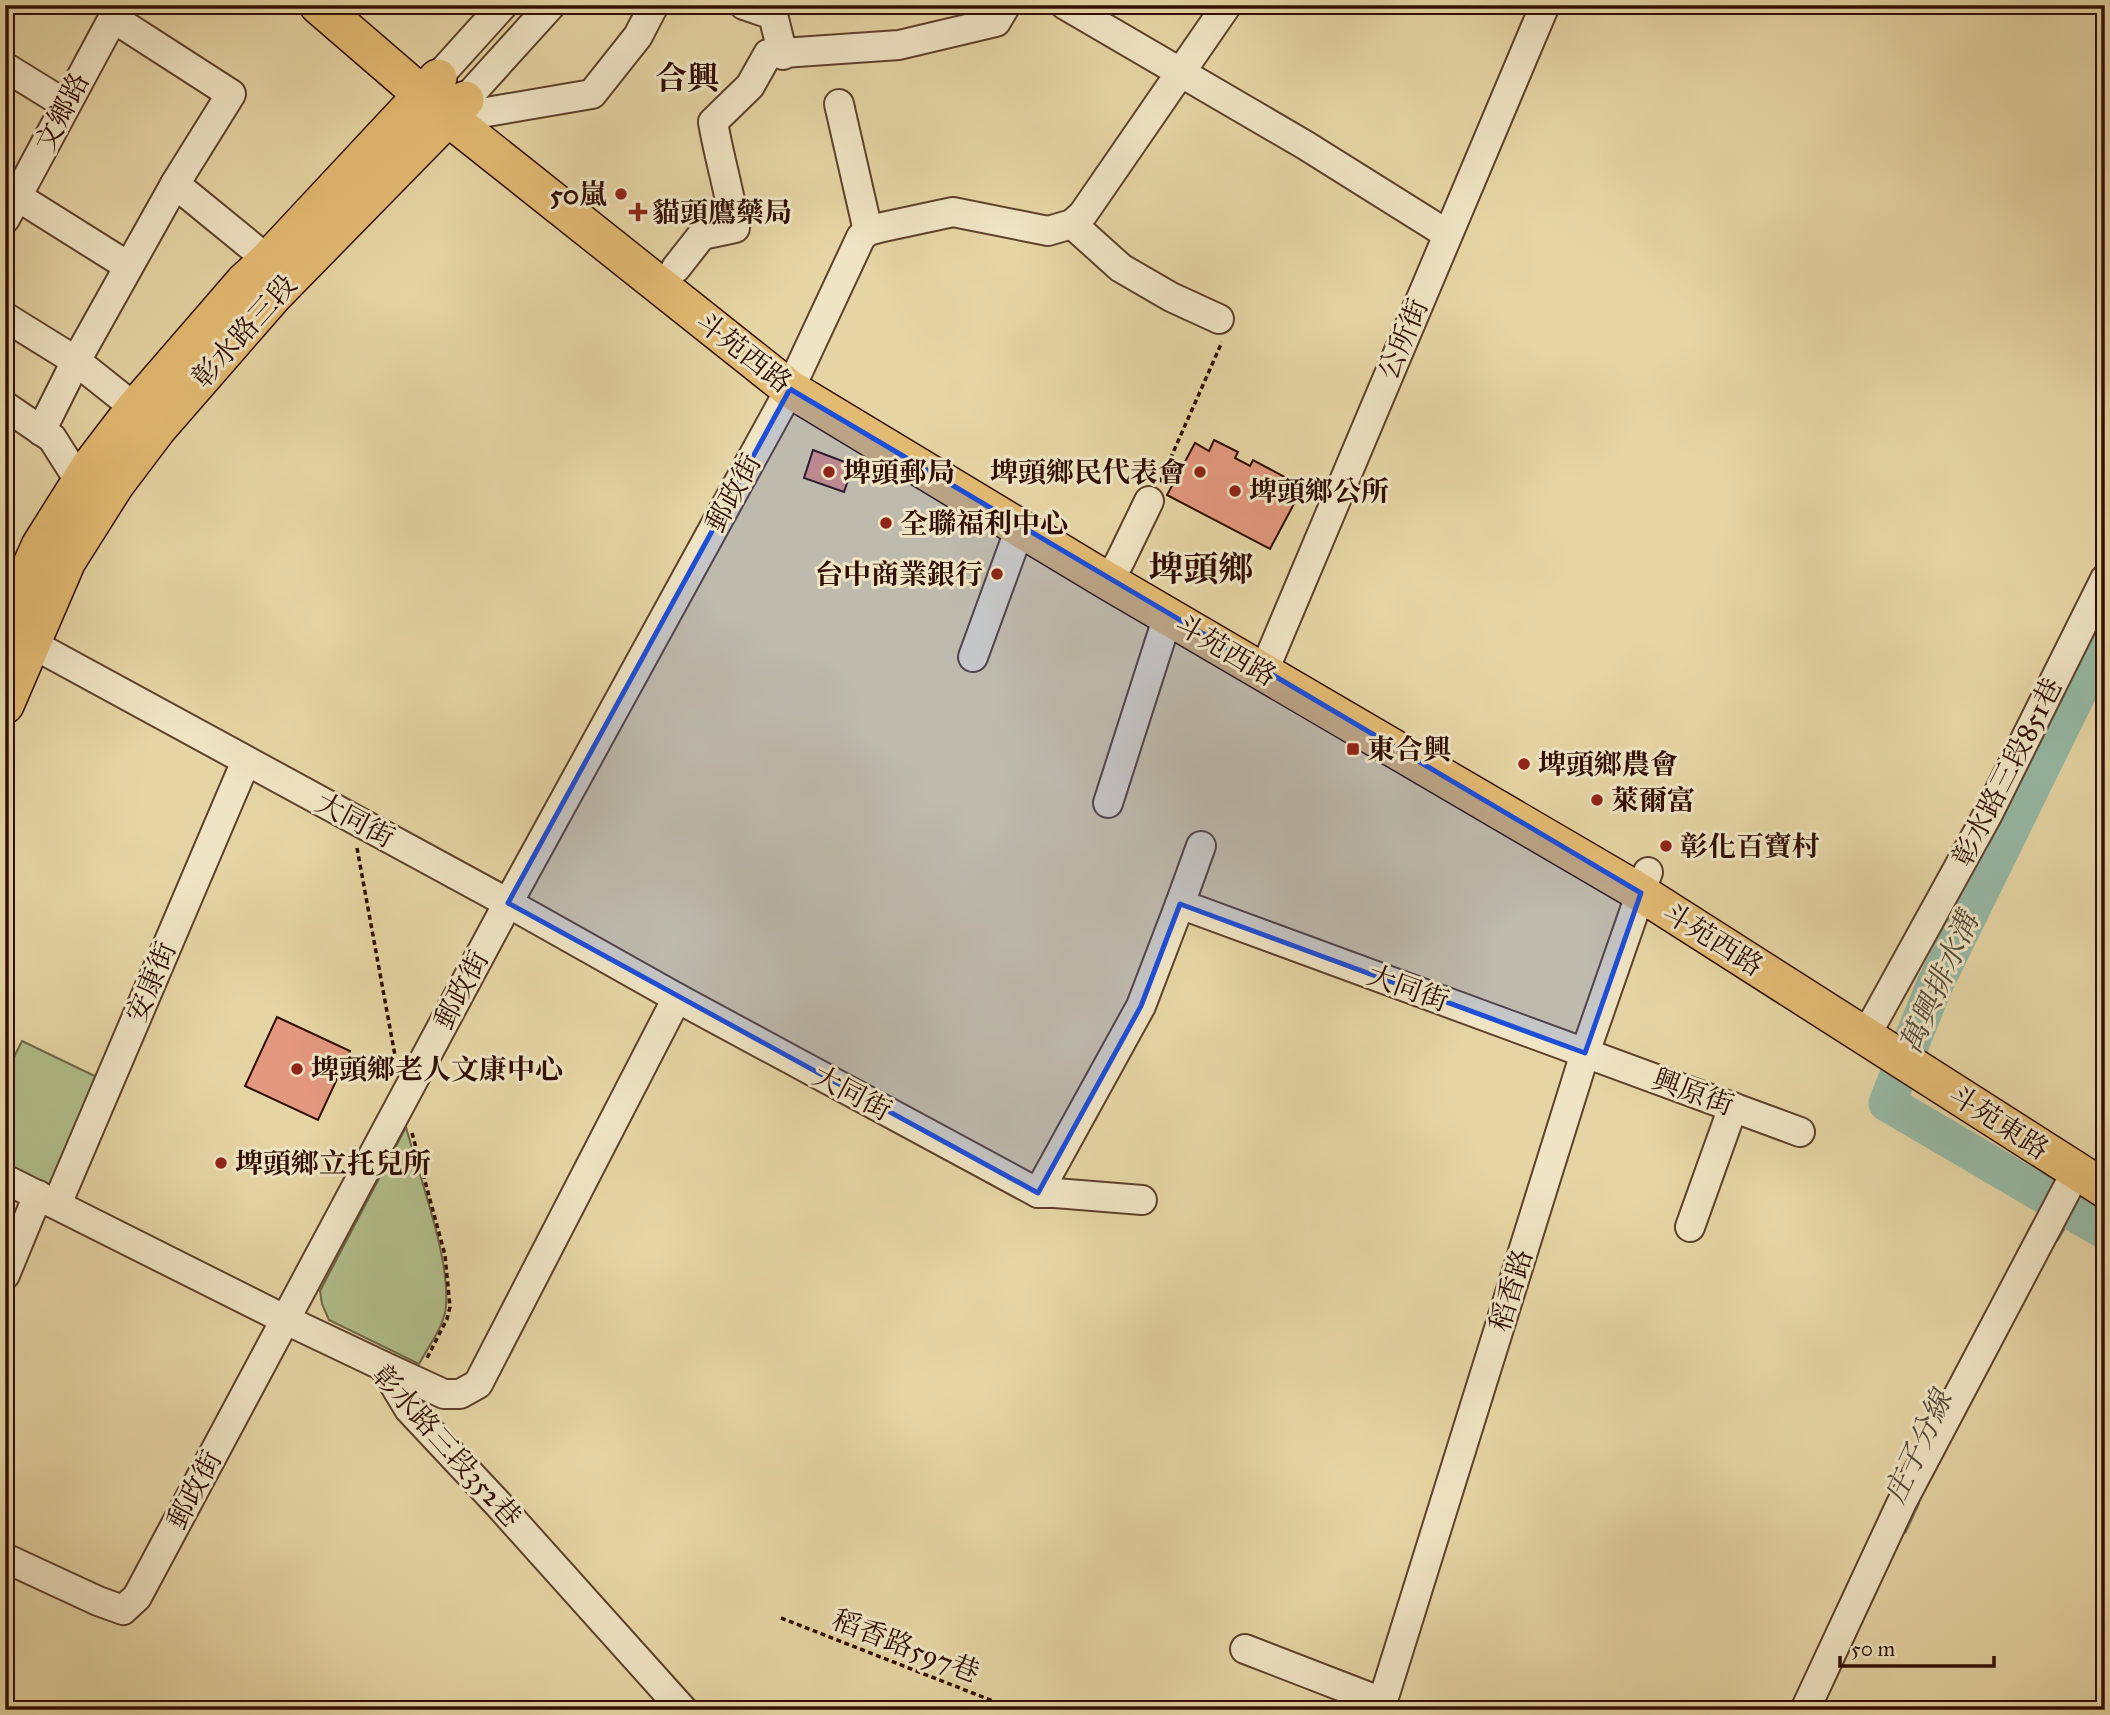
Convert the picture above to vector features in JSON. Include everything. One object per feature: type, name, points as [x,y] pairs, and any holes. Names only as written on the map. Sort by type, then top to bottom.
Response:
[{"type":"main road","name":"斗苑西路","points":[[318,5],[451,100],[676,268],[795,377],[1113,572],[1644,883],[1883,1036]]},
{"type":"main road","name":"斗苑西路","points":[[349,5],[451,100],[795,377],[1020,528],[1113,572],[1168,616],[1267,663]]},
{"type":"main road","name":"彰水路三段","points":[[14,632],[67,561],[115,485],[158,428],[223,330],[244,282],[451,100]]},
{"type":"main road","name":"彰水路三段","points":[[5,705],[14,632],[40,545],[80,482],[135,408],[223,330],[273,296],[451,100]]},
{"type":"main road","name":"斗苑東路","points":[[1883,1036],[2095,1175]]},
{"type":"street","name":"彰水路三段","points":[[451,100],[503,5]]},
{"type":"street","name":"彰水路三段","points":[[451,100],[551,5]]},
{"type":"street","points":[[451,100],[592,94],[638,36],[654,5]]},
{"type":"street","points":[[744,5],[773,15],[783,55]]},
{"type":"street","points":[[676,268],[702,235],[735,228],[731,195],[713,122],[751,86],[768,54],[899,45],[996,22],[1006,5]]},
{"type":"street","points":[[1065,5],[1305,145],[1447,234]]},
{"type":"street","points":[[839,104],[868,231],[953,212],[1048,230],[1072,225],[1083,214],[1227,5]]},
{"type":"street","name":"公所街","points":[[1267,663],[1545,5]]},
{"type":"street","points":[[41,431],[76,360],[128,266],[231,94],[117,11]]},
{"type":"street","name":"文鄉路","points":[[12,208],[65,104],[117,11]]},
{"type":"street","points":[[5,67],[65,104]]},
{"type":"street","points":[[175,184],[268,260]]},
{"type":"street","points":[[12,208],[128,266]]},
{"type":"street","points":[[1072,225],[1121,268],[1171,297],[1219,320]]},
{"type":"street","name":"郵政街","points":[[5,1558],[123,1610],[137,1597],[508,903],[795,377],[860,237],[868,231]]},
{"type":"street","points":[[5,317],[76,360],[135,408]]},
{"type":"street","points":[[8,417],[52,438],[80,482]]},
{"type":"street","points":[[1113,572],[1149,502]]},
{"type":"street","points":[[973,657],[1020,528]]},
{"type":"street","name":"彰水路三段851巷","points":[[1883,1036],[1988,814],[2105,579]]},
{"type":"street","points":[[1108,803],[1168,616]]},
{"type":"street","name":"大同街","points":[[14,632],[677,998],[1038,1193]]},
{"type":"street","name":"安康街","points":[[5,1275],[47,1199],[246,761]]},
{"type":"street","points":[[1142,1200],[1038,1193],[1140,1006],[1201,846]]},
{"type":"street","name":"稻香路","points":[[1381,1706],[1585,1054],[1644,883]]},
{"type":"street","name":"大同街","points":[[1180,904],[1585,1054]]},
{"type":"street","points":[[383,1366],[444,1395],[460,1394],[478,1384],[677,998]]},
{"type":"street","name":"興原街","points":[[1585,1054],[1800,1132]]},
{"type":"street","points":[[1690,1227],[1733,1107]]},
{"type":"street","points":[[1805,1710],[1901,1504],[2095,1175]]},
{"type":"street","name":"彰水路三段352巷","points":[[5,1179],[383,1366],[409,1409],[683,1710]]},
{"type":"street","points":[[1245,1649],[1381,1706]]},
{"type":"path","points":[[1149,502],[1223,339],[1219,320]]},
{"type":"path","name":"稻香路597巷","points":[[781,1618],[1017,1710]]},
{"type":"highlighted area","points":[[790,389],[1641,893],[1585,1053],[1180,904],[1141,1006],[1038,1193],[508,903]]},
{"type":"green space","points":[[22,1041],[101,1079],[49,1187],[5,1166],[5,1075]]},
{"type":"green space","points":[[406,1127],[439,1241],[446,1286],[443,1321],[419,1364],[329,1320],[320,1291]]},
{"type":"building","name":"埤頭鄉公所","points":[[1214,440],[1238,452],[1235,458],[1250,466],[1253,460],[1303,487],[1270,549],[1167,495],[1195,443],[1209,451]]},
{"type":"building","name":"埤頭郵局","points":[[813,450],[853,465],[844,492],[804,478]]},
{"type":"building","name":"埤頭鄉老人文康中心","points":[[277,1017],[350,1051],[318,1120],[245,1086]]},
{"type":"waterway","name":"萬興排水溝","points":[[2105,638],[1935,984],[1887,1103],[2105,1231]]},
{"type":"waterway","name":"庄子分線","points":[[2056,1239],[2072,1212]]},
{"type":"waterway","name":"庄子分線","points":[[1904,1531],[1917,1503]]},
{"type":"place","name":"50嵐","points":[[621,194]]},
{"type":"place","name":"貓頭鷹藥局","points":[[638,212]]},
{"type":"place","name":"埤頭郵局","points":[[829,472]]},
{"type":"place","name":"埤頭鄉民代表會","points":[[1200,472]]},
{"type":"place","name":"埤頭鄉公所","points":[[1235,491]]},
{"type":"place","name":"全聯福利中心","points":[[886,523]]},
{"type":"place","name":"台中商業銀行","points":[[997,574]]},
{"type":"place","name":"東合興","points":[[1353,749]]},
{"type":"place","name":"埤頭鄉農會","points":[[1524,764]]},
{"type":"place","name":"萊爾富","points":[[1597,800]]},
{"type":"place","name":"彰化百寶村","points":[[1666,846]]},
{"type":"place","name":"埤頭鄉老人文康中心","points":[[297,1069]]},
{"type":"place","name":"埤頭鄉立托兒所","points":[[221,1163]]},
{"type":"district","name":"合興","points":[[687,78]]},
{"type":"district","name":"埤頭鄉","points":[[1201,569]]}]
